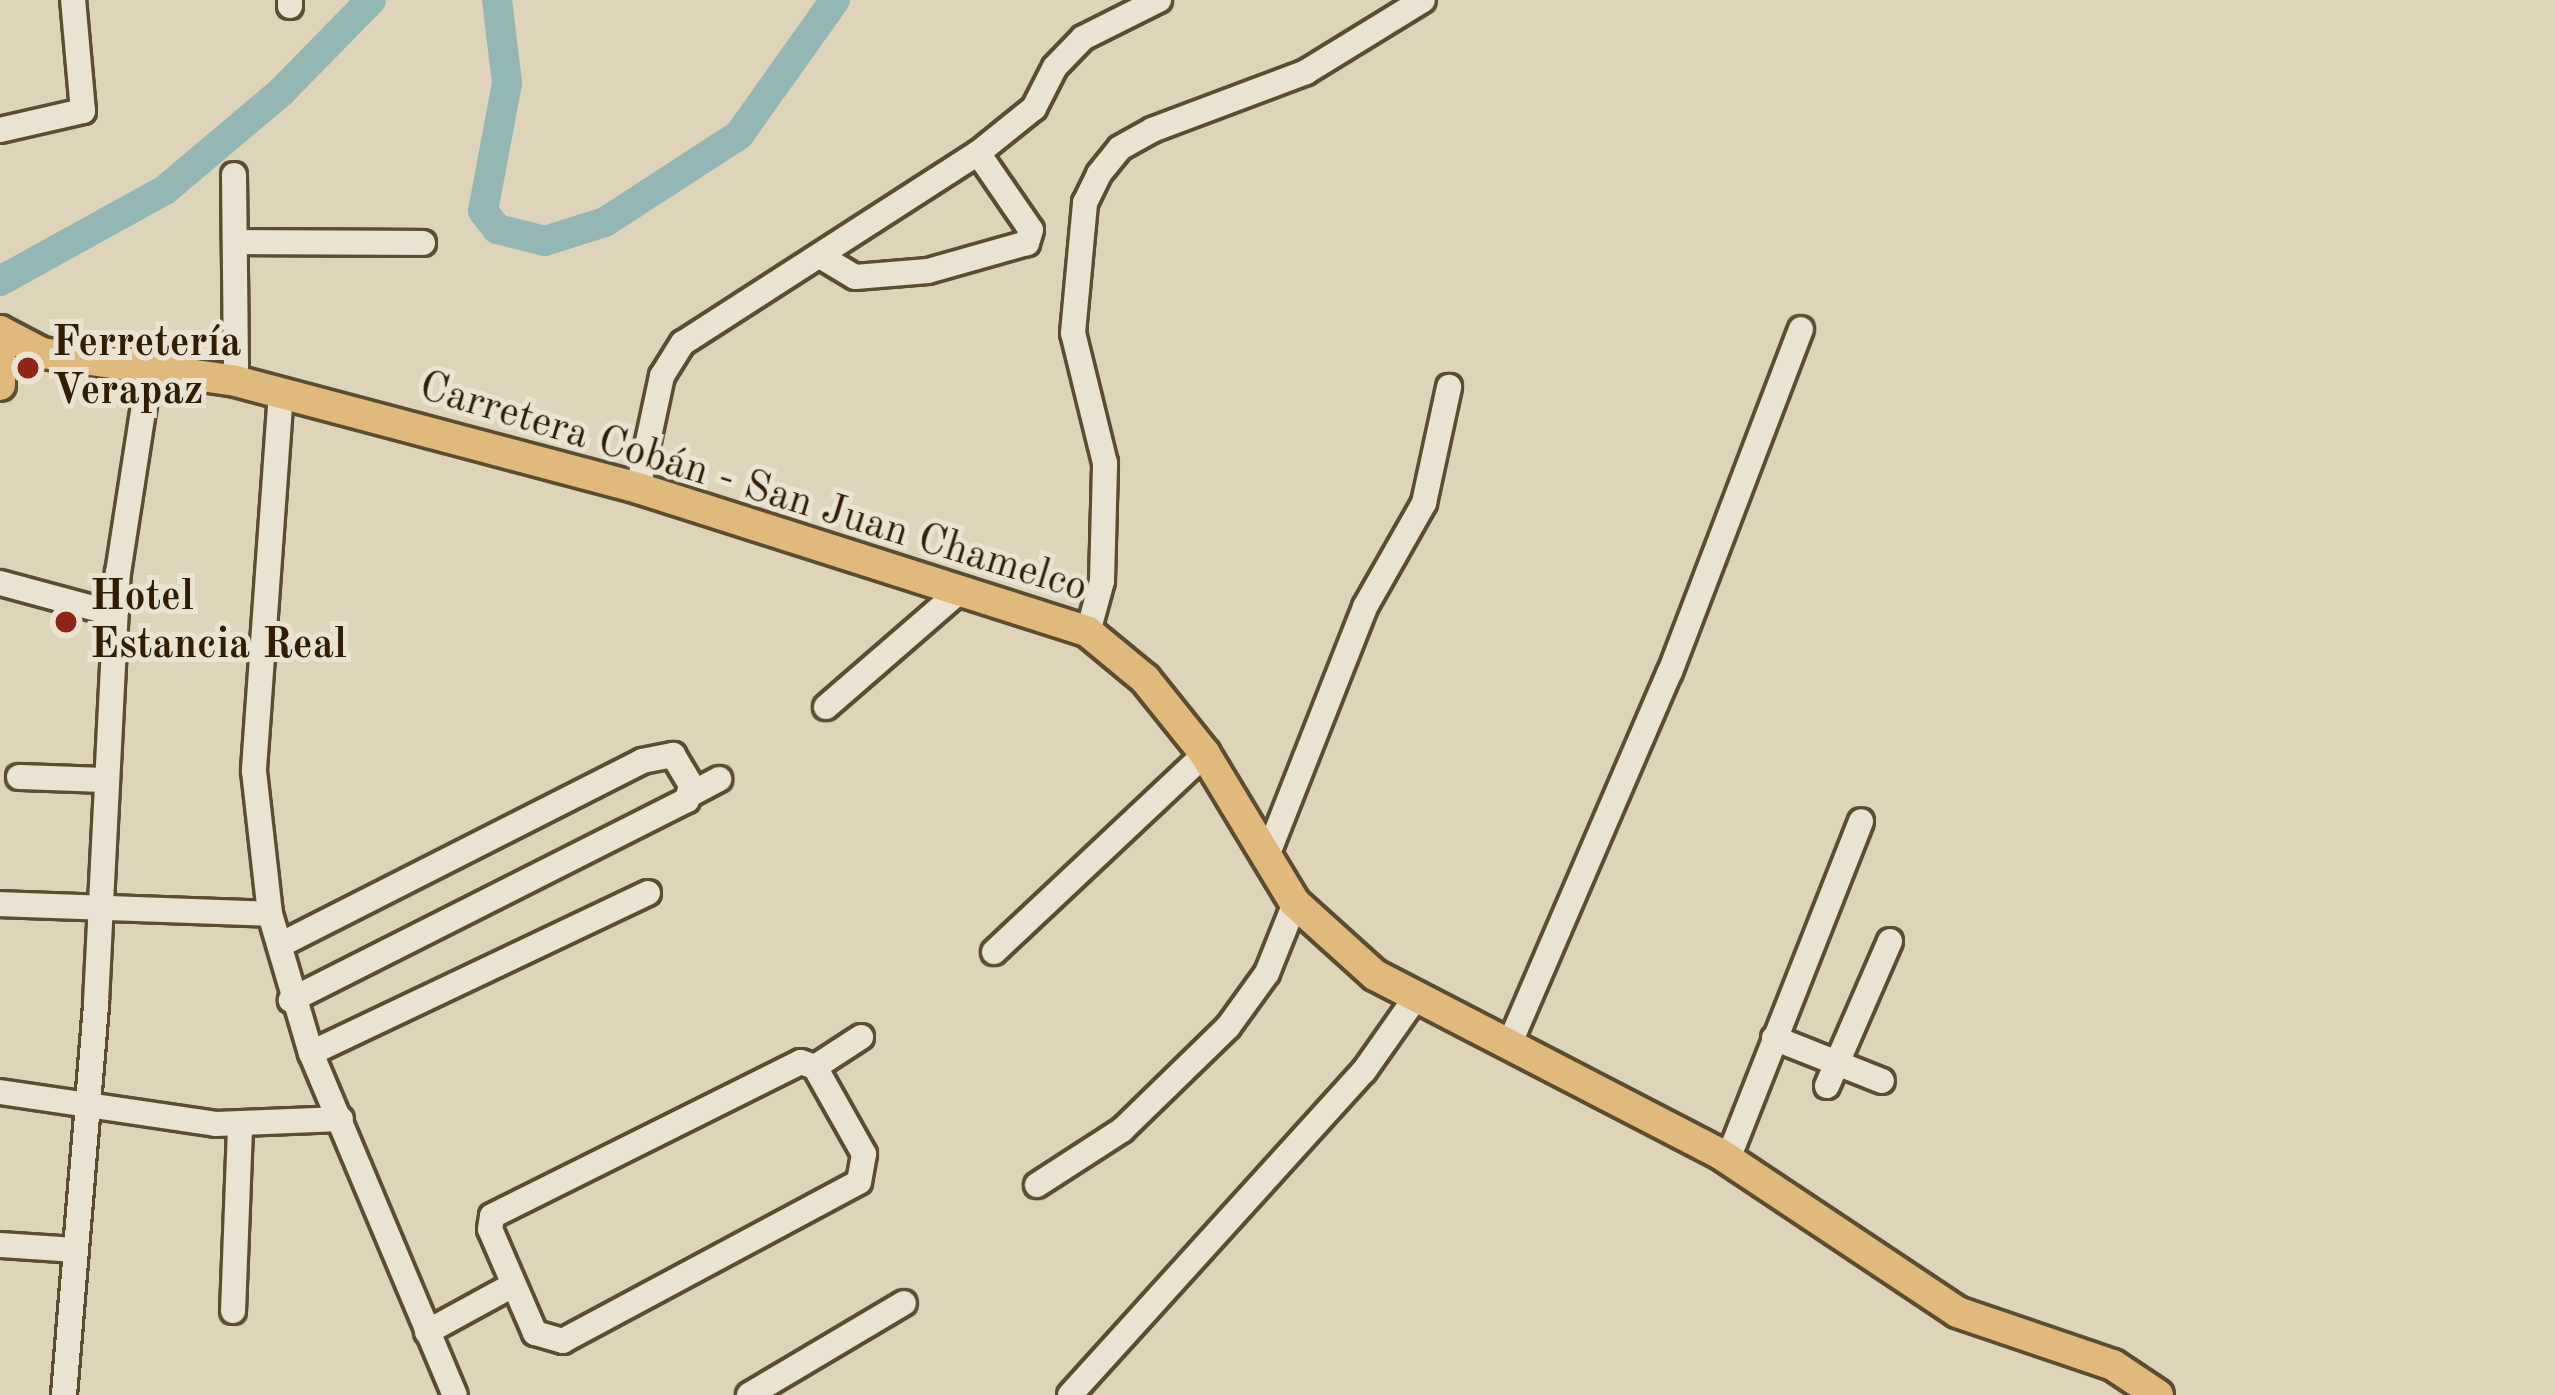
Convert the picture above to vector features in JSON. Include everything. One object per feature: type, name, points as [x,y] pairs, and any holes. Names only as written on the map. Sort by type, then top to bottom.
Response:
[{"type":"main road","name":"Carretera Cobán - San Juan Chamelco","points":[[0,331],[42,353],[236,381],[638,488],[1088,632],[1145,679],[1205,754],[1295,903],[1375,975],[1728,1159],[1957,1312],[2114,1365],[2158,1395]]},
{"type":"main road","points":[[0,331],[0,385]]},
{"type":"street","points":[[0,130],[83,111],[73,0]]},
{"type":"street","points":[[638,488],[662,376],[683,343],[824,258],[978,153],[1034,108],[1055,67],[1083,38],[1159,0]]},
{"type":"street","points":[[1088,632],[1102,581],[1105,463],[1073,333],[1085,203],[1099,174],[1120,148],[1152,130],[1306,72],[1423,0]]},
{"type":"street","points":[[824,258],[846,275],[866,277],[928,271],[1027,243],[1031,230],[1019,203],[978,153]]},
{"type":"street","points":[[234,175],[236,381]]},
{"type":"street","points":[[236,242],[423,243]]},
{"type":"street","points":[[1509,1045],[1670,672],[1801,328]]},
{"type":"street","points":[[64,1395],[115,614],[149,372]]},
{"type":"street","points":[[1267,856],[1365,607],[1424,503],[1449,387]]},
{"type":"street","points":[[281,392],[254,771],[270,914],[291,1000],[311,1053],[455,1395]]},
{"type":"street","points":[[0,583],[115,614]]},
{"type":"street","points":[[826,707],[962,590]]},
{"type":"street","points":[[994,952],[1205,754]]},
{"type":"street","points":[[280,945],[642,760],[673,755],[691,794]]},
{"type":"street","points":[[20,777],[106,780]]},
{"type":"street","points":[[291,1000],[486,908],[719,779]]},
{"type":"street","points":[[1728,1159],[1862,821]]},
{"type":"street","points":[[311,1053],[649,893]]},
{"type":"street","points":[[1037,1185],[1122,1130],[1228,1027],[1267,973],[1295,903]]},
{"type":"street","points":[[0,904],[99,912],[270,914]]},
{"type":"street","points":[[1833,1075],[1890,941]]},
{"type":"street","points":[[1070,1395],[1364,1071],[1416,997]]},
{"type":"street","points":[[815,1067],[864,1154],[859,1181],[563,1341],[535,1333],[490,1229],[502,1208],[786,1063],[815,1067],[861,1037]]},
{"type":"street","points":[[1774,1038],[1833,1075],[1882,1081]]},
{"type":"street","points":[[0,1092],[240,1125],[341,1119]]},
{"type":"street","points":[[233,1311],[240,1125]]},
{"type":"street","points":[[0,1245],[75,1250]]},
{"type":"street","points":[[427,1332],[513,1285]]},
{"type":"street","points":[[749,1395],[904,1303]]},
{"type":"waterway","points":[[0,281],[165,190],[282,91],[371,0]]},
{"type":"waterway","points":[[497,0],[507,83],[483,211],[497,229],[545,241],[605,222],[739,135],[835,0]]},
{"type":"place","name":"Ferretería Verapaz","points":[[28,368]]},
{"type":"place","name":"Hotel Estancia Real","points":[[66,622]]}]
